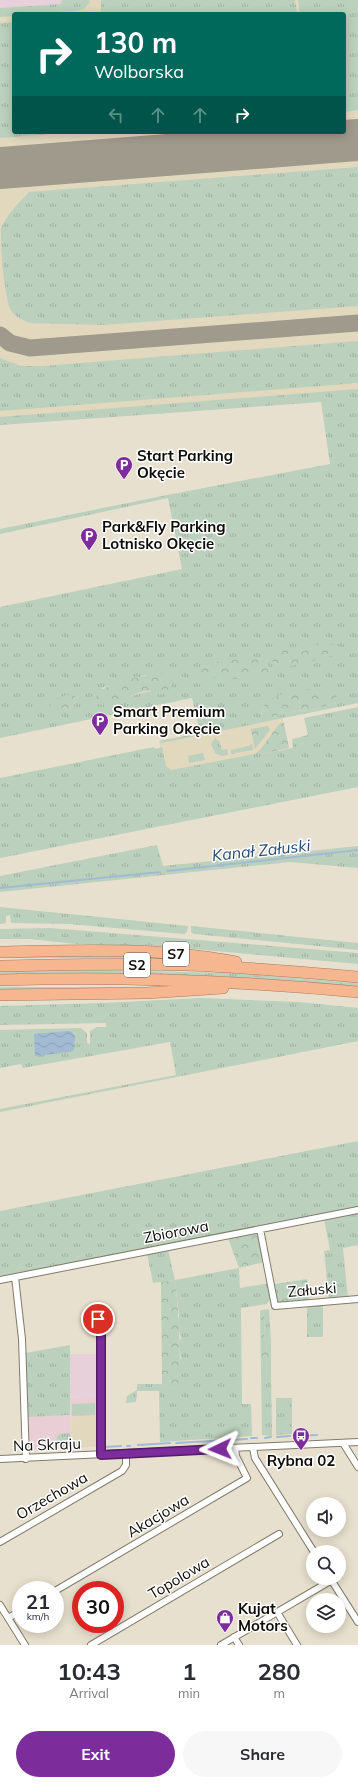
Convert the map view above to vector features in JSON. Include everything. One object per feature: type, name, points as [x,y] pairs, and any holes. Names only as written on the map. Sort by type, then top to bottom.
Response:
[{"type":"highway","name":"S7","points":[[0,952],[141,951],[213,958],[273,970]]},
{"type":"highway","name":"S2","points":[[0,966],[83,964],[185,965],[358,977]]},
{"type":"highway","name":"S2","points":[[0,980],[132,979],[257,984],[358,992]]},
{"type":"highway","points":[[3,995],[147,993],[257,984]]},
{"type":"street","name":"Zbiorowa","points":[[0,1280],[358,1210]]},
{"type":"street","name":"Załuski","points":[[260,1229],[274,1306],[358,1299]]},
{"type":"street","points":[[15,1277],[22,1339],[26,1459]]},
{"type":"street","points":[[98,1319],[101,1326],[101,1455]]},
{"type":"street","name":"Na Skraju","points":[[0,1459],[26,1459],[358,1442]]},
{"type":"street","points":[[343,1443],[358,1467]]},
{"type":"street","points":[[253,1448],[255,1458],[310,1545]]},
{"type":"street","name":"Akacjowa","points":[[64,1586],[247,1478],[236,1456],[235,1449]]},
{"type":"street","name":"Orzechowa","points":[[0,1542],[122,1471],[126,1466],[126,1454]]},
{"type":"street","name":"Topolowa","points":[[91,1645],[279,1534]]},
{"type":"street","points":[[221,1645],[321,1585]]},
{"type":"street","points":[[335,1585],[358,1622]]},
{"type":"street","points":[[0,1606],[25,1645]]},
{"type":"street","points":[[277,1612],[297,1645]]},
{"type":"street","points":[[8,1618],[12,1616]]},
{"type":"street","points":[[234,1637],[239,1645]]},
{"type":"shaded area","points":[[0,0],[62,0],[61,4],[0,8]]},
{"type":"shaded area","points":[[62,0],[358,0],[358,398],[0,425],[0,8],[61,4]]},
{"type":"shaded area","points":[[282,717],[289,748],[165,773],[159,741]]},
{"type":"shaded area","points":[[70,1354],[98,1354],[97,1396],[70,1398]]},
{"type":"shaded area","points":[[97,1396],[97,1415],[70,1417],[72,1448],[30,1451],[28,1417],[70,1415],[70,1398]]},
{"type":"shaded area","points":[[97,1415],[97,1446],[72,1448],[70,1417]]},
{"type":"green space","points":[[62,0],[89,0],[90,2],[84,9],[77,11],[12,12],[12,16],[0,17],[0,8],[61,4]]},
{"type":"green space","points":[[101,0],[295,0],[297,12],[101,12]]},
{"type":"green space","points":[[298,0],[358,0],[358,110],[346,112],[346,12],[300,12]]},
{"type":"green space","points":[[12,22],[12,134],[51,134],[0,138],[0,23]]},
{"type":"green space","points":[[358,167],[358,306],[103,325],[30,323],[16,316],[9,306],[3,271],[1,228],[10,213],[29,192]]},
{"type":"green space","points":[[358,341],[358,383],[0,411],[0,358],[21,366],[43,366]]},
{"type":"green space","points":[[358,389],[358,703],[161,743],[159,741],[200,733],[192,698],[0,738],[0,607],[182,569],[168,498],[0,534],[0,529],[330,464],[321,402],[0,425],[0,417]],"holes":[[[266,659],[270,671],[240,679],[212,679]],[[146,675],[152,691],[140,693],[104,705],[102,688]],[[75,696],[74,706],[68,711],[62,708],[50,708]],[[265,702],[336,702],[312,710],[296,711],[272,717],[261,715]]]},
{"type":"green space","points":[[329,643],[339,646],[336,655],[283,668],[277,668],[269,656],[275,649]]},
{"type":"green space","points":[[253,656],[266,659],[270,671],[259,677],[240,679],[200,678],[197,670],[204,664]]},
{"type":"green space","points":[[165,673],[172,678],[171,690],[160,695],[152,691],[146,691],[112,704],[98,704],[96,694],[102,689],[119,682],[138,677]]},
{"type":"green space","points":[[306,689],[324,690],[336,694],[337,702],[312,710],[296,711],[272,717],[261,716],[265,702],[284,693]]},
{"type":"green space","points":[[66,695],[75,696],[74,706],[68,711],[62,708],[50,708],[51,701]]},
{"type":"green space","points":[[358,707],[358,787],[0,858],[0,778],[154,747],[155,749],[162,747],[166,766],[171,770],[255,754],[260,750],[261,754],[293,748],[292,739],[308,735],[304,718]]},
{"type":"green space","points":[[284,723],[289,748],[261,754],[260,750],[279,724]]},
{"type":"green space","points":[[268,726],[270,730],[255,749],[251,729]]},
{"type":"green space","points":[[216,737],[217,741],[219,740],[222,750],[227,749],[228,755],[222,756],[215,753],[211,744]]},
{"type":"green space","points":[[250,744],[252,744],[253,750],[231,754],[231,750],[250,746]]},
{"type":"green space","points":[[203,753],[205,760],[189,763],[188,756]]},
{"type":"green space","points":[[157,845],[163,866],[358,846],[358,868],[290,862],[0,892],[0,876]]},
{"type":"green space","points":[[0,907],[188,926],[187,932],[184,934],[69,924],[11,923],[10,915],[6,916],[6,923],[0,924]]},
{"type":"green space","points":[[191,926],[358,943],[358,950],[194,934],[191,932]]},
{"type":"green space","points":[[50,928],[358,953],[358,964],[162,946],[76,944],[30,939],[0,939],[0,929]]},
{"type":"green space","points":[[141,954],[162,958],[0,958],[0,956]]},
{"type":"green space","points":[[98,970],[232,973],[358,983],[358,987],[232,977],[168,975],[0,975],[0,971]]},
{"type":"green space","points":[[0,987],[161,987],[0,991]]},
{"type":"green space","points":[[201,998],[299,1002],[358,1008],[358,1041],[0,1112],[0,1109],[176,1075],[170,1042],[23,1068],[21,1064],[0,1068],[0,1030],[81,1028],[87,1033],[87,1043],[90,1044],[90,1031],[97,1027],[106,1027],[106,1023],[0,1025],[0,1006]]},
{"type":"green space","points":[[358,1141],[358,1208],[0,1277],[0,1211]]},
{"type":"green space","points":[[358,1213],[358,1245],[343,1248],[348,1298],[329,1299],[324,1251],[330,1250],[324,1219]]},
{"type":"green space","points":[[257,1232],[264,1262],[239,1268],[228,1238]]},
{"type":"green space","points":[[168,1250],[175,1280],[153,1283],[147,1254]]},
{"type":"green space","points":[[239,1268],[240,1288],[270,1283],[270,1299],[267,1304],[241,1308],[242,1404],[251,1404],[252,1436],[160,1442],[159,1391],[137,1391],[136,1402],[126,1403],[127,1396],[137,1390],[137,1384],[162,1384],[172,1389],[181,1357],[179,1345],[181,1337],[178,1326],[179,1316],[175,1280]]},
{"type":"green space","points":[[307,1279],[310,1301],[277,1305],[275,1284]]},
{"type":"green space","points":[[175,1280],[178,1307],[180,1373],[179,1386],[172,1389],[162,1384],[161,1282]]},
{"type":"green space","points":[[323,1304],[323,1337],[307,1337],[307,1305]]},
{"type":"green space","points":[[269,1309],[271,1343],[264,1339],[265,1319],[262,1310]]},
{"type":"green space","points":[[262,1310],[265,1319],[264,1339],[271,1343],[271,1370],[261,1370],[260,1311]]},
{"type":"green space","points":[[70,1345],[70,1415],[28,1417],[26,1353]]},
{"type":"green space","points":[[261,1370],[271,1370],[272,1436],[262,1435]]},
{"type":"green space","points":[[276,1398],[292,1398],[292,1434],[276,1435]]},
{"type":"green space","points":[[95,1403],[95,1415],[72,1416],[72,1404]]},
{"type":"green space","points":[[70,1433],[70,1446],[83,1446],[82,1448],[63,1449],[63,1447],[57,1447],[57,1437],[59,1434]]},
{"type":"water","points":[[69,1031],[75,1036],[74,1050],[70,1052],[35,1056],[34,1034]]},
{"type":"waterway","name":"Kanał Załuski","points":[[167,871],[358,850]]},
{"type":"waterway","name":"Kanał Załuski","points":[[0,888],[160,872]]},
{"type":"waterway","points":[[298,1436],[317,1435]]},
{"type":"waterway","points":[[277,1437],[290,1436]]},
{"type":"waterway","points":[[265,1438],[271,1437]]},
{"type":"waterway","points":[[251,1438],[257,1438]]},
{"type":"waterway","points":[[176,1443],[247,1439]]},
{"type":"waterway","points":[[138,1445],[170,1443]]},
{"type":"waterway","points":[[105,1447],[121,1446]]},
{"type":"taxiway","points":[[0,172],[8,167]]},
{"type":"taxiway","points":[[0,335],[10,343],[30,348],[358,323]]},
{"type":"runway","points":[[0,168],[358,140]]},
{"type":"place","name":"Start Parking Okęcie","points":[[124,480]]},
{"type":"place","name":"Park&Fly Parking Lotnisko Okęcie","points":[[89,551]]},
{"type":"place","name":"Smart Premium Parking Okęcie","points":[[100,736]]},
{"type":"place","name":"Rybna 02","points":[[301,1451]]},
{"type":"place","name":"Kujat Motors","points":[[225,1633]]},
{"type":"route","points":[[98,1319],[101,1326],[101,1455],[220,1449]]}]
